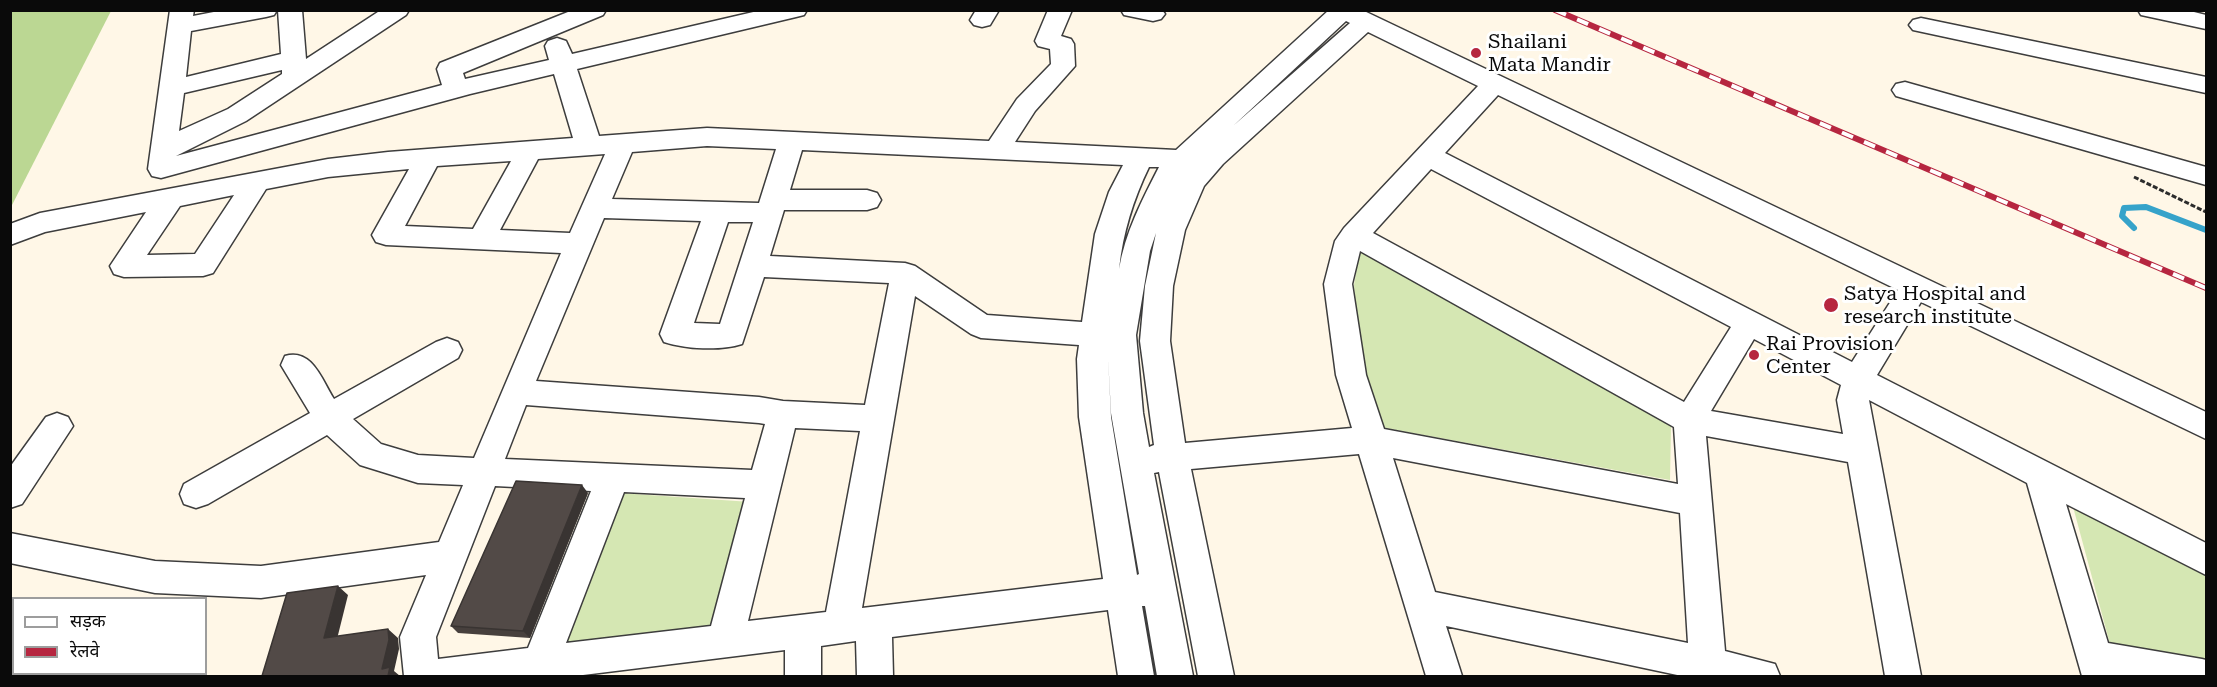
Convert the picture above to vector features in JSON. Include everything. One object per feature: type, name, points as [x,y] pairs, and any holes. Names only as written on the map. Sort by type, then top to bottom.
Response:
[{"type":"street","points":[[258,182],[203,265],[124,266],[164,200],[162,159],[181,18],[266,10]]},
{"type":"street","points":[[290,10],[294,69]]},
{"type":"street","points":[[162,159],[237,115],[294,69],[398,10]]},
{"type":"street","points":[[456,90],[449,69],[595,10]]},
{"type":"street","points":[[162,159],[796,10]]},
{"type":"street","points":[[996,151],[1026,105],[1063,66],[1062,44],[1047,40],[1060,10]]},
{"type":"street","points":[[2149,10],[2206,22]]},
{"type":"street","points":[[1351,14],[2206,426]]},
{"type":"street","points":[[1174,676],[1127,413],[1121,335],[1136,251],[1152,207],[1172,168],[1351,14]]},
{"type":"street","points":[[1216,676],[1165,415],[1155,341],[1159,286],[1171,230],[1192,181],[1351,14]]},
{"type":"street","points":[[1921,25],[2206,85]]},
{"type":"street","points":[[552,28],[589,146]]},
{"type":"street","points":[[172,88],[294,69]]},
{"type":"street","points":[[1444,676],[1351,375],[1338,284],[1349,241],[1495,83]]},
{"type":"street","points":[[1905,90],[2206,176]]},
{"type":"street","points":[[10,235],[40,223],[328,168],[428,158],[707,137],[1182,159]]},
{"type":"street","points":[[718,212],[675,334],[731,336],[792,141]]},
{"type":"street","points":[[422,676],[418,637],[516,392],[623,143]]},
{"type":"street","points":[[481,239],[530,150]]},
{"type":"street","points":[[1428,156],[2206,560]]},
{"type":"street","points":[[428,158],[386,235],[579,244]]},
{"type":"street","points":[[1136,676],[1095,417],[1092,358],[1108,234],[1123,192],[1140,158]]},
{"type":"street","points":[[595,208],[718,212],[867,200]]},
{"type":"street","points":[[1354,235],[1689,420],[1862,451]]},
{"type":"street","points":[[754,266],[905,274],[981,326],[1095,335]]},
{"type":"street","points":[[874,676],[857,626],[878,419],[905,274]]},
{"type":"street","points":[[1904,676],[1853,400],[1858,379],[1916,286]]},
{"type":"street","points":[[1708,665],[1689,420],[1749,323]]},
{"type":"street","points":[[196,494],[447,350]]},
{"type":"street","points":[[296,365],[329,417],[371,455],[418,469],[765,484]]},
{"type":"street","points":[[516,392],[759,410],[783,414],[878,419]]},
{"type":"street","points":[[725,642],[783,414]]},
{"type":"street","points":[[10,494],[57,426]]},
{"type":"street","points":[[1135,459],[1173,459],[1371,440],[1695,502]]},
{"type":"street","points":[[2041,474],[2097,667],[2202,676]]},
{"type":"street","points":[[540,664],[613,478]]},
{"type":"street","points":[[10,548],[147,588],[261,582],[451,556]]},
{"type":"street","points":[[440,676],[1158,588]]},
{"type":"street","points":[[1422,605],[1762,676]]},
{"type":"street","points":[[803,632],[803,676]]},
{"type":"green space","points":[[10,11],[111,11],[11,207]]},
{"type":"green space","points":[[1360,249],[1671,426],[1670,480],[1380,427],[1359,356],[1354,285]]},
{"type":"green space","points":[[619,493],[751,502],[717,626],[565,645]]},
{"type":"green space","points":[[2072,503],[2206,575],[2206,660],[2110,644]]},
{"type":"building","points":[[516,481],[582,485],[523,631],[451,626]]},
{"type":"building","points":[[338,586],[324,638],[388,629],[389,640],[382,669],[390,667],[388,676],[262,676],[287,593]]},
{"type":"waterway","points":[[2134,228],[2122,216],[2124,208],[2146,207],[2206,230]]},
{"type":"railway","points":[[1555,10],[2206,288]]},
{"type":"place","name":"Shailani Mata Mandir","points":[[1476,53]]},
{"type":"place","name":"Satya Hospital and research institute","points":[[1831,305]]},
{"type":"place","name":"Rai Provision Center","points":[[1754,355]]}]
